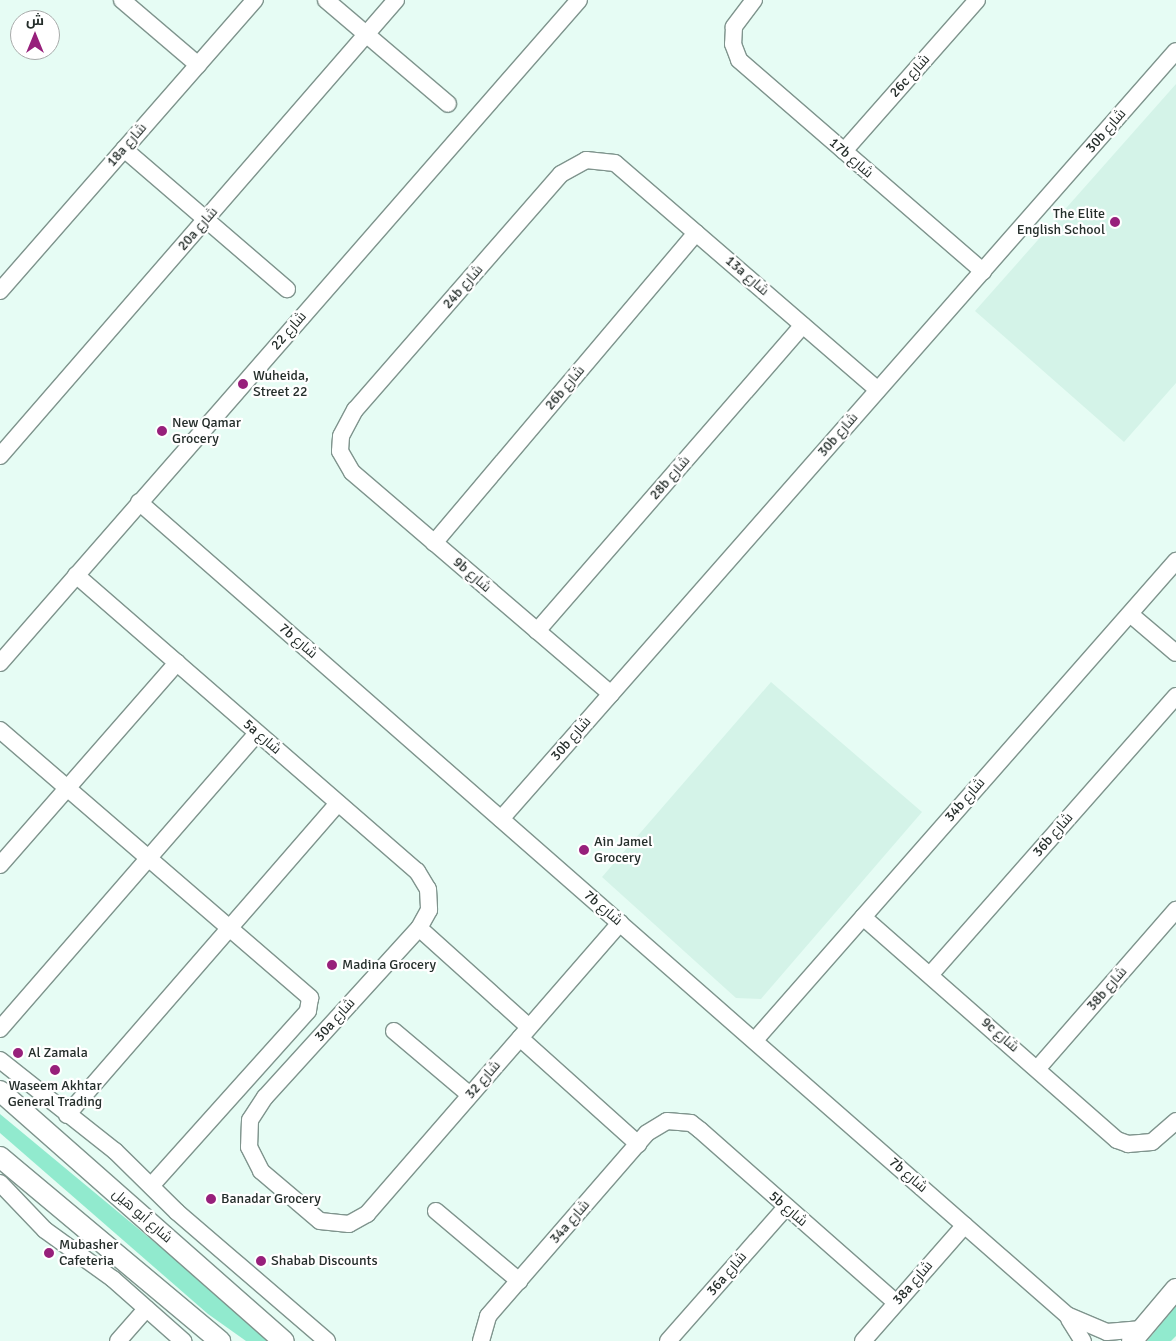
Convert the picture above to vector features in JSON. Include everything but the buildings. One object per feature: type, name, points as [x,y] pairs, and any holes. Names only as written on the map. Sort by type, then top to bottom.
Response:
[{"type":"main road","name":"شارع أبو هيل","points":[[0,1091],[284,1341]]},
{"type":"main road","points":[[0,1157],[220,1341]]},
{"type":"main road","points":[[1137,1335],[1176,1289]]},
{"type":"street","points":[[122,0],[198,65]]},
{"type":"street","name":"18a شارع","points":[[0,291],[255,0]]},
{"type":"street","points":[[326,0],[448,104]]},
{"type":"street","name":"20a شارع","points":[[0,456],[396,0]]},
{"type":"street","name":"شارع 22","points":[[0,663],[579,0]]},
{"type":"street","name":"17b شارع","points":[[754,0],[737,19],[732,36],[735,52],[745,66],[983,271]]},
{"type":"street","name":"26c شارع","points":[[844,151],[977,0]]},
{"type":"street","name":"30b شارع","points":[[501,819],[1176,51]]},
{"type":"street","points":[[124,149],[287,289]]},
{"type":"street","name":"24b شارع","points":[[340,451],[341,436],[354,410],[562,174],[586,160],[615,163]]},
{"type":"street","name":"13a شارع","points":[[615,163],[878,390]]},
{"type":"street","name":"26b شارع","points":[[434,543],[696,233]]},
{"type":"street","name":"28b شارع","points":[[537,632],[803,325]]},
{"type":"street","name":"9b شارع","points":[[340,451],[352,472],[611,694]]},
{"type":"street","name":"7b شارع","points":[[139,502],[1067,1315],[1107,1332],[1137,1335]]},
{"type":"street","name":"34b شارع","points":[[755,1040],[1176,561]]},
{"type":"street","name":"5a شارع","points":[[76,575],[424,880],[429,910]]},
{"type":"street","points":[[1130,614],[1176,653]]},
{"type":"street","points":[[0,865],[177,663]]},
{"type":"street","name":"36b شارع","points":[[930,974],[1176,696]]},
{"type":"street","points":[[0,730],[307,994],[310,1007],[151,1186]]},
{"type":"street","points":[[0,1029],[257,733]]},
{"type":"street","points":[[67,1115],[338,803]]},
{"type":"street","name":"30a شارع","points":[[339,1226],[320,1221],[261,1171],[248,1133],[253,1113],[265,1096],[420,928],[429,910]]},
{"type":"street","name":"38b شارع","points":[[1038,1068],[1176,910]]},
{"type":"street","name":"9c شارع","points":[[863,917],[1038,1068],[1117,1140],[1140,1145],[1162,1136],[1176,1120]]},
{"type":"street","name":"شارع 32","points":[[339,1226],[367,1214],[620,923]]},
{"type":"street","points":[[420,928],[638,1144]]},
{"type":"street","points":[[394,1031],[470,1095]]},
{"type":"street","points":[[0,1060],[151,1186],[327,1341]]},
{"type":"street","name":"34a شارع","points":[[481,1341],[488,1316],[638,1144],[656,1126],[678,1120]]},
{"type":"street","name":"5b شارع","points":[[678,1120],[700,1130],[786,1208],[896,1303]]},
{"type":"street","points":[[0,1182],[45,1230],[146,1309],[183,1341]]},
{"type":"street","name":"36a شارع","points":[[668,1341],[786,1208]]},
{"type":"street","points":[[436,1211],[518,1281]]},
{"type":"street","name":"38a شارع","points":[[863,1341],[965,1225]]},
{"type":"street","points":[[118,1341],[146,1309]]},
{"type":"street","name":"7b شارع","points":[[1067,1315],[1082,1341]]},
{"type":"shaded area","name":"The Elite English School","points":[[1176,84],[1176,383],[1124,442],[975,311]]},
{"type":"shaded area","points":[[771,682],[922,812],[761,999],[736,998],[602,877]]},
{"type":"green space","points":[[0,1114],[188,1270],[270,1341],[246,1341],[208,1314],[0,1133]]},
{"type":"green space","points":[[1176,1306],[1176,1336],[1171,1341],[1147,1341]]},
{"type":"place","name":"The Elite English School","points":[[1115,222]]},
{"type":"place","name":"Wuheida, Street 22","points":[[243,384]]},
{"type":"place","name":"New Qamar Grocery","points":[[162,431]]},
{"type":"place","name":"Ain Jamel Grocery","points":[[584,850]]},
{"type":"place","name":"Madina Grocery","points":[[332,965]]},
{"type":"place","name":"Al Zamala","points":[[18,1053]]},
{"type":"place","name":"Waseem Akhtar General Trading","points":[[55,1070]]},
{"type":"place","name":"Banadar Grocery","points":[[211,1199]]},
{"type":"place","name":"Mubasher Cafeteria","points":[[49,1253]]},
{"type":"place","name":"Shabab Discounts","points":[[261,1261]]}]
